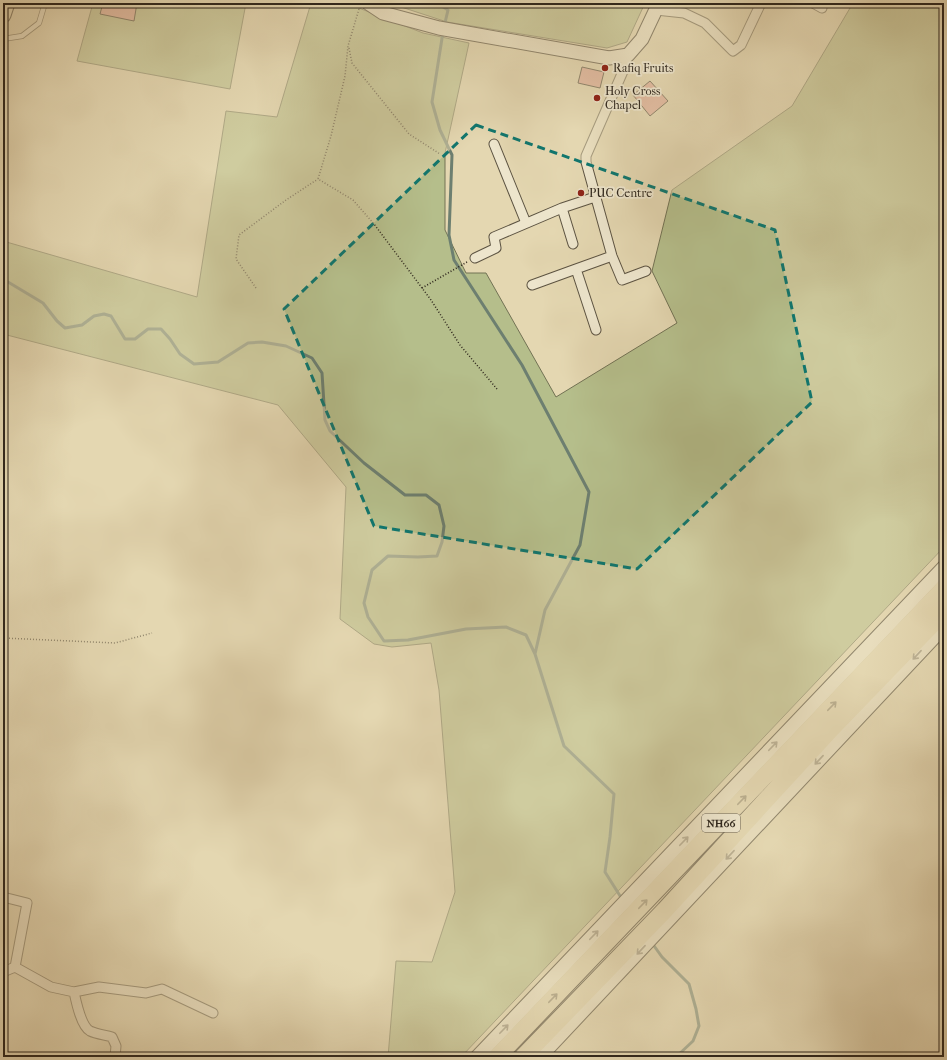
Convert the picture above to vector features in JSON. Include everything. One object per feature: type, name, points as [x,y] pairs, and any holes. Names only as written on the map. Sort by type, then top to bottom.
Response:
[{"type":"highway","name":"NH66","points":[[497,1057],[944,588]]},
{"type":"highway","name":"NH66","points":[[523,1057],[665,910],[832,728],[944,612]]},
{"type":"main road","points":[[3,15],[7,3]]},
{"type":"street","points":[[368,3],[383,13],[443,29],[609,58],[628,54]]},
{"type":"street","points":[[646,271],[622,280],[612,256],[586,162],[586,156],[624,69],[628,54],[642,39],[657,5],[684,13],[705,23],[733,51],[741,45],[761,3]]},
{"type":"street","points":[[813,3],[822,8]]},
{"type":"street","points":[[494,144],[526,223]]},
{"type":"street","points":[[475,258],[496,248],[494,237],[562,208],[595,197]]},
{"type":"street","points":[[562,208],[573,244]]},
{"type":"street","points":[[532,285],[612,256]]},
{"type":"street","points":[[576,269],[596,330]]},
{"type":"street","points":[[477,1057],[944,567]]},
{"type":"street","points":[[540,1057],[944,627]]},
{"type":"street","points":[[3,897],[27,903],[15,967]]},
{"type":"street","points":[[3,972],[15,967]]},
{"type":"street","points":[[15,967],[50,987],[74,992],[99,986],[146,993],[162,989],[213,1013]]},
{"type":"street","points":[[74,992],[85,1026],[89,1030],[112,1037],[116,1046],[115,1057]]},
{"type":"lane","points":[[3,39],[22,36],[39,23],[45,3]]},
{"type":"path","points":[[256,288],[236,259],[239,235],[286,200],[318,179],[331,136],[346,76],[348,46],[360,3]]},
{"type":"path","points":[[348,46],[352,63],[409,134],[440,154]]},
{"type":"path","points":[[318,179],[353,200],[374,224],[422,288],[460,344],[498,389]]},
{"type":"path","points":[[422,288],[475,258]]},
{"type":"path","points":[[3,638],[115,643],[152,633]]},
{"type":"highlighted area","points":[[476,125],[775,230],[812,402],[637,569],[374,526],[284,309]]},
{"type":"green space","points":[[93,3],[246,3],[230,89],[77,61]]},
{"type":"green space","points":[[311,3],[346,3],[423,33],[469,43],[445,153],[445,230],[466,273],[486,273],[556,397],[677,323],[652,271],[672,190],[792,106],[853,3],[944,3],[944,547],[461,1057],[388,1057],[396,961],[432,962],[455,892],[439,690],[431,643],[392,647],[374,644],[340,619],[346,487],[278,405],[3,334],[3,241],[197,297],[226,111],[277,117]]},
{"type":"green space","points":[[389,3],[645,3],[627,42],[607,48],[447,22]]},
{"type":"building","points":[[103,3],[137,3],[134,21],[100,14]]},
{"type":"building","points":[[582,67],[604,72],[600,88],[578,83]]},
{"type":"building","points":[[650,81],[668,101],[650,116],[633,95]]},
{"type":"waterway","points":[[437,3],[448,10],[444,27]]},
{"type":"waterway","points":[[443,32],[432,102],[440,130],[452,155],[449,235],[454,260],[522,365],[589,492],[580,545],[545,610],[535,654]]},
{"type":"waterway","points":[[3,279],[43,303],[57,321],[65,328],[82,325],[94,316],[104,314],[111,316],[125,339],[135,339],[148,329],[161,329],[180,354],[194,364],[218,362],[248,343],[262,342],[286,346],[312,358],[322,373],[325,420],[330,431],[364,463],[405,495],[426,495],[439,505],[444,526],[442,542],[437,556],[388,556],[372,570],[364,603],[368,617],[384,641],[408,640],[466,629],[506,627],[526,635],[535,654],[564,746],[614,794],[605,872],[622,899]]},
{"type":"waterway","points":[[652,943],[662,957],[689,984],[696,1009],[699,1026],[693,1041],[676,1057]]},
{"type":"place","name":"Rafiq Fruits","points":[[605,68]]},
{"type":"place","name":"Holy Cross Chapel","points":[[597,98]]},
{"type":"place","name":"PUC Centre","points":[[581,193]]}]
